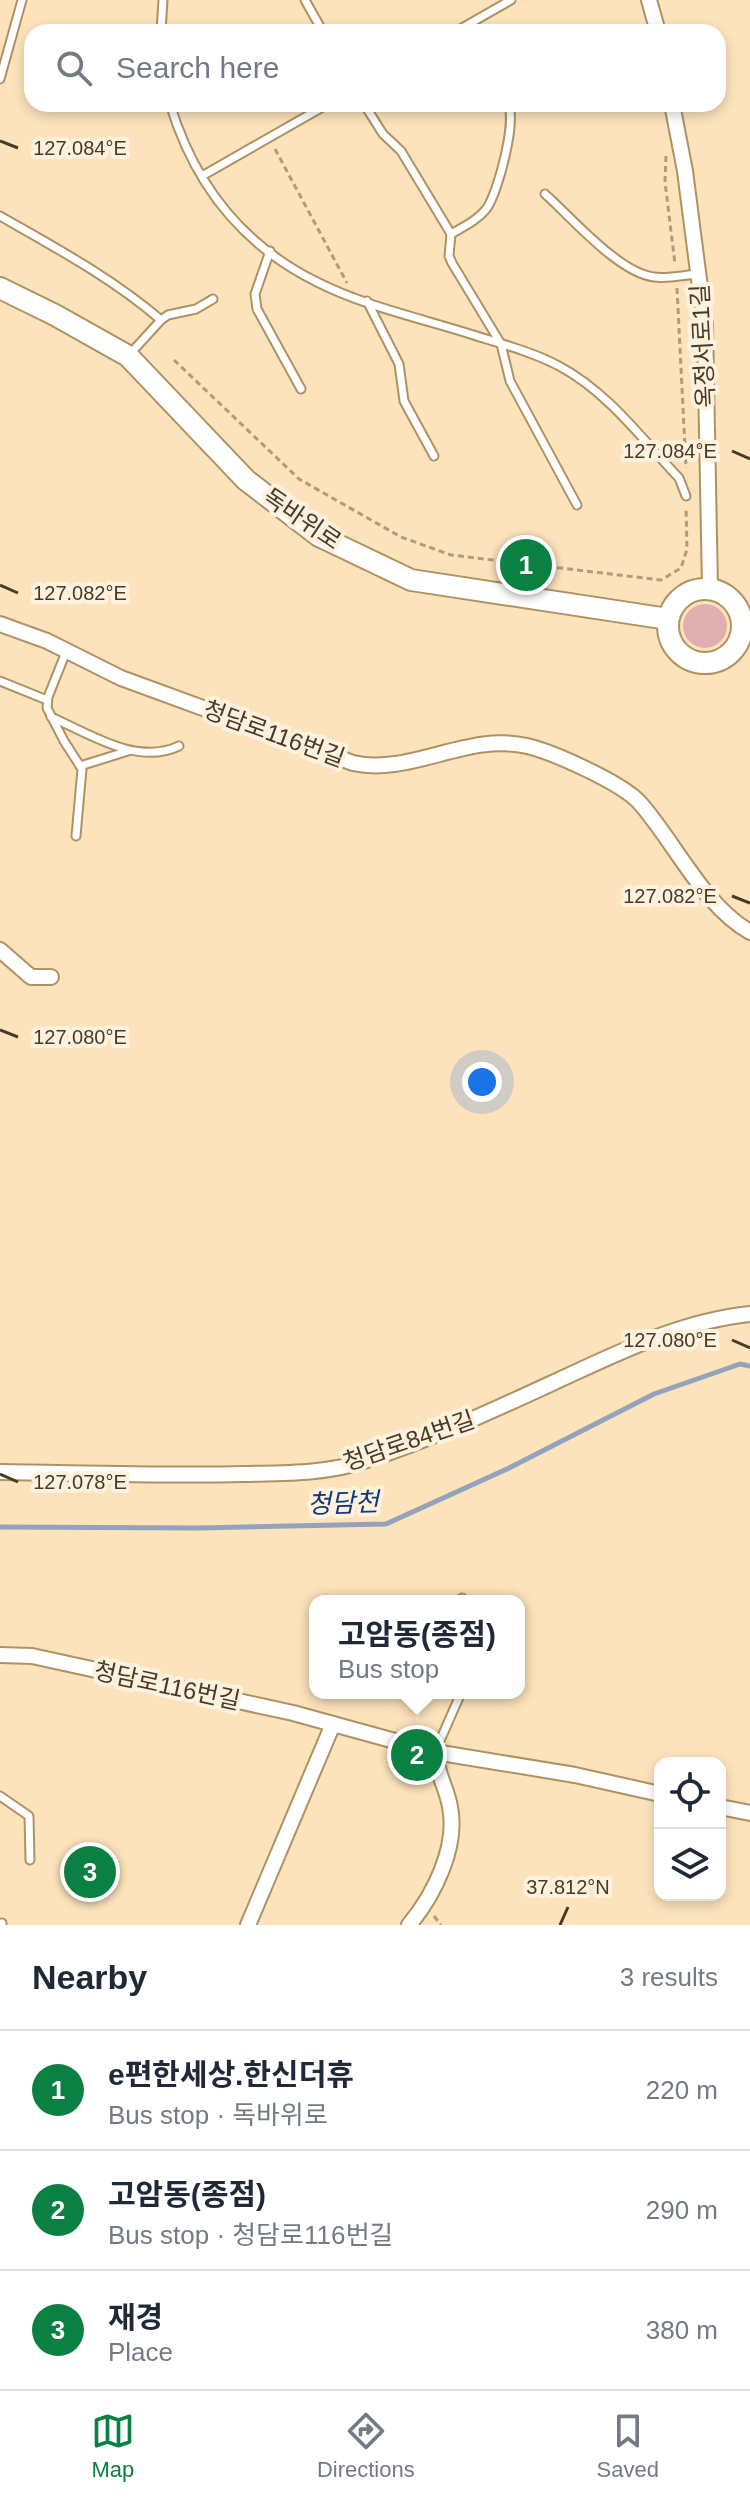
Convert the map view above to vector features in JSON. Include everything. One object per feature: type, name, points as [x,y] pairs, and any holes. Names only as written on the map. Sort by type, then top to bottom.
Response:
[{"type":"main road","name":"독바위로","points":[[0,288],[128,356],[246,480],[319,536],[411,580],[668,619]]},
{"type":"main road","points":[[710,589],[732,601],[739,612],[745,639],[726,657],[715,663],[702,664],[679,654],[671,644],[668,619],[679,599],[688,593],[710,589]]},
{"type":"street","points":[[649,0],[656,24]]},
{"type":"street","name":"옥정서로1길","points":[[674,112],[685,171],[705,326],[710,589]]},
{"type":"street","name":"청담로116번길","points":[[0,624],[121,678],[353,763],[380,766],[495,743],[529,746],[609,781],[638,801],[704,888],[727,914],[750,932]]},
{"type":"street","points":[[0,950],[31,977],[51,977]]},
{"type":"street","name":"청담로84번길","points":[[0,1472],[216,1474],[295,1472],[340,1467],[450,1431],[652,1338],[702,1322],[750,1314]]},
{"type":"street","name":"청담로116번길","points":[[0,1655],[32,1656],[333,1724],[435,1752]]},
{"type":"street","points":[[248,1925],[333,1724]]},
{"type":"street","points":[[409,1925],[430,1892],[450,1840],[451,1810],[435,1752],[575,1775],[654,1793]]},
{"type":"street","points":[[726,1808],[750,1813]]},
{"type":"lane","points":[[0,79],[22,0]]},
{"type":"lane","points":[[162,24],[163,0]]},
{"type":"lane","points":[[305,0],[318,24]]},
{"type":"lane","points":[[490,0],[495,9]]},
{"type":"lane","points":[[475,24],[511,0]]},
{"type":"lane","points":[[172,112],[177,128],[216,201],[234,223],[270,251],[317,282],[355,297],[549,361],[599,392],[679,478],[686,496]]},
{"type":"lane","points":[[202,176],[314,112]]},
{"type":"lane","points":[[369,112],[383,134],[401,151],[451,234],[449,256],[452,263],[501,344],[510,381],[577,505]]},
{"type":"lane","points":[[451,234],[480,215],[493,196],[511,112]]},
{"type":"lane","points":[[545,194],[621,264],[638,273],[656,278],[698,274]]},
{"type":"lane","points":[[0,216],[96,271],[161,320]]},
{"type":"lane","points":[[270,251],[255,294],[257,309],[301,389]]},
{"type":"lane","points":[[128,356],[168,315],[196,309],[213,299]]},
{"type":"lane","points":[[367,301],[399,364],[404,401],[434,456]]},
{"type":"lane","points":[[66,651],[47,700],[51,717],[83,776],[76,836]]},
{"type":"lane","points":[[0,681],[47,700]]},
{"type":"lane","name":"청담로116번길","points":[[51,717],[128,751],[162,753],[179,746]]},
{"type":"lane","name":"청담로116번길","points":[[80,766],[128,751]]},
{"type":"lane","points":[[435,1752],[458,1699]]},
{"type":"lane","points":[[0,1796],[29,1816],[30,1860]]},
{"type":"path","points":[[269,138],[355,297]]},
{"type":"path","points":[[666,157],[665,182],[673,243]]},
{"type":"path","points":[[174,360],[299,479],[401,537],[438,552],[661,580],[681,568],[687,549],[686,434],[681,407],[679,316]]},
{"type":"shaded area","points":[[705,604],[721,610],[727,626],[721,642],[705,648],[689,642],[683,626],[689,610]]},
{"type":"waterway","name":"청담천","points":[[0,1527],[199,1528],[386,1524],[507,1469],[654,1394],[740,1364],[750,1366]]},
{"type":"place","name":"e편한세상.한신더휴","points":[[526,565]]},
{"type":"place","name":"고암동(종점)","points":[[417,1755]]},
{"type":"place","name":"재경","points":[[90,1872]]}]
